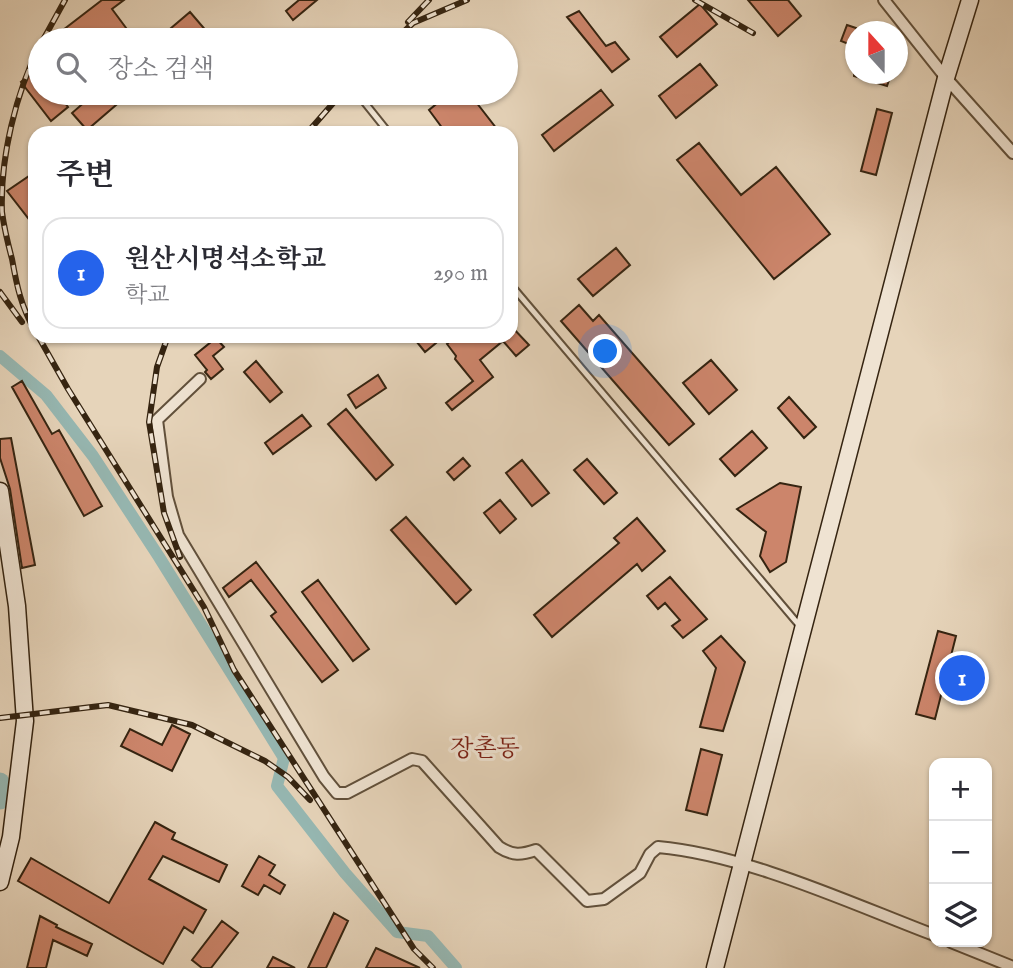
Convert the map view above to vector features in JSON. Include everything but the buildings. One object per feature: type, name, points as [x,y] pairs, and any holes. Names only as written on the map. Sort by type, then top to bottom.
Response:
[{"type":"street","points":[[884,0],[946,78],[1011,147]]},
{"type":"street","points":[[715,968],[946,78],[970,0]]},
{"type":"street","points":[[200,379],[157,421],[167,497],[178,535],[324,777],[337,793],[347,793],[412,759],[422,761],[499,847],[510,855],[536,850],[587,901],[604,900],[640,873],[650,854],[658,847],[678,849],[743,865],[929,933]]},
{"type":"street","points":[[0,491],[17,607],[25,720],[10,837],[0,882]]},
{"type":"street","points":[[963,947],[1013,967]]},
{"type":"lane","points":[[367,105],[383,126]]},
{"type":"lane","points":[[518,293],[803,631]]},
{"type":"waterway","points":[[0,356],[46,395],[93,456],[159,557],[284,758],[277,786],[345,873],[397,932],[428,936],[456,968]]},
{"type":"waterway","points":[[0,782],[0,800]]},
{"type":"railway","points":[[50,28],[65,0]]},
{"type":"railway","points":[[408,22],[429,0]]},
{"type":"railway","points":[[408,28],[413,23],[467,0]]},
{"type":"railway","points":[[695,0],[753,33]]},
{"type":"railway","points":[[28,72],[11,126],[4,170],[2,212],[18,287],[28,317]]},
{"type":"railway","points":[[313,126],[332,105]]},
{"type":"railway","points":[[0,292],[22,322]]},
{"type":"railway","points":[[42,343],[204,607],[234,670],[414,949],[433,968]]},
{"type":"railway","points":[[166,343],[157,367],[149,422],[164,513],[180,557]]},
{"type":"railway","points":[[0,718],[108,705],[192,725],[265,761],[288,777],[310,800]]},
{"type":"place","name":"원산시명석소학교","points":[[962,678]]},
{"type":"district","name":"장촌동","points":[[485,748]]}]
